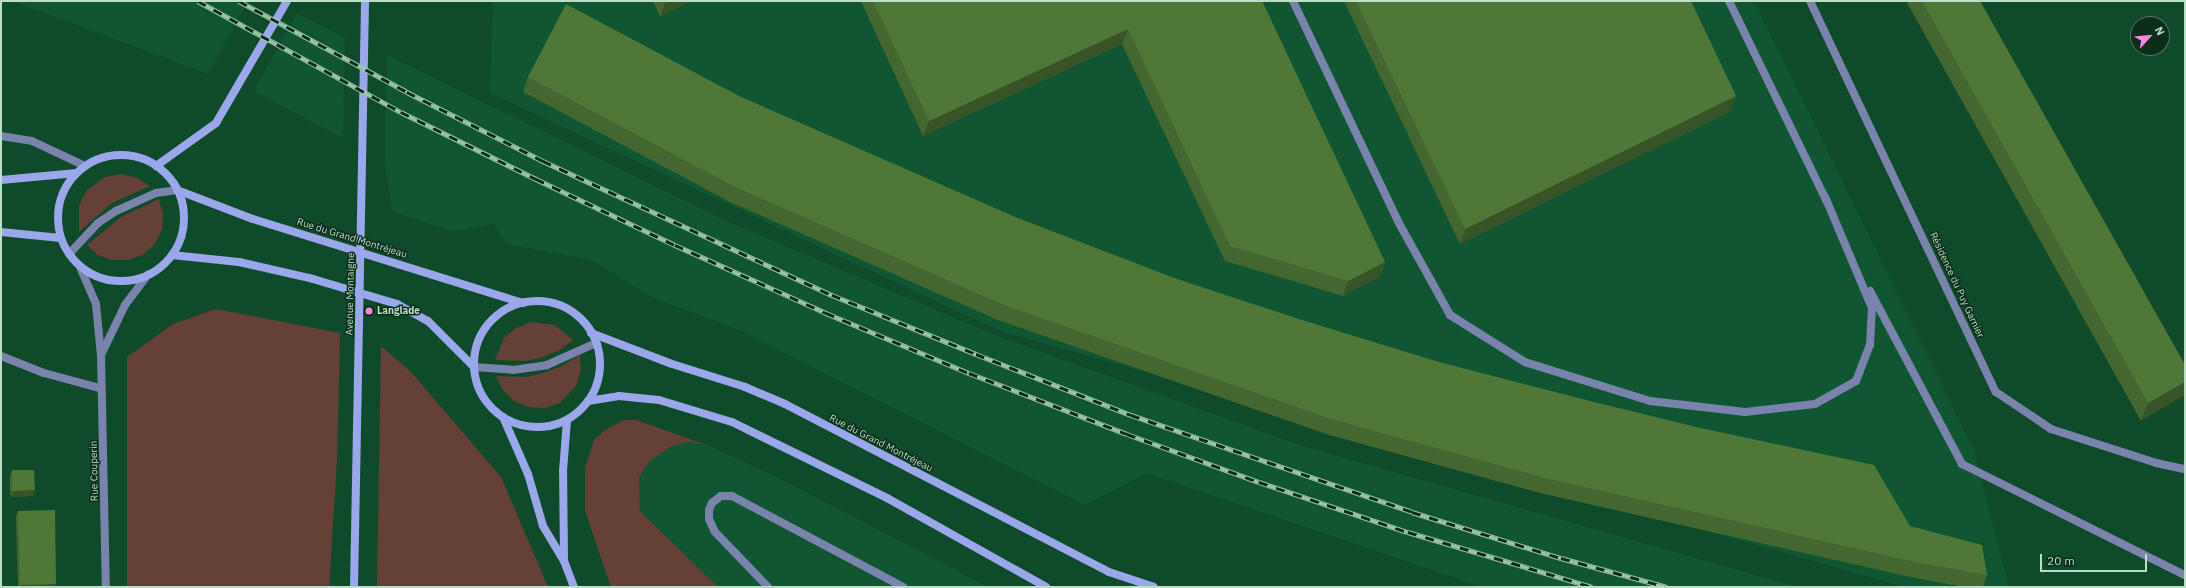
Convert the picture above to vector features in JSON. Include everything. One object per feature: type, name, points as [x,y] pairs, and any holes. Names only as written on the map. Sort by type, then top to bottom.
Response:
[{"type":"street","points":[[156,166],[200,137],[224,112],[287,1]]},
{"type":"street","name":"Avenue Montaigne","points":[[354,587],[365,1]]},
{"type":"street","points":[[1293,1],[1400,225],[1450,315],[1525,362],[1650,401],[1745,412],[1815,404],[1856,381],[1870,345],[1872,308],[1825,197]]},
{"type":"street","points":[[1730,1],[1882,315],[1962,464],[2185,575]]},
{"type":"street","name":"Résidence du Puy Garnier","points":[[1810,1],[1996,392],[2051,429],[2156,463],[2185,469]]},
{"type":"street","points":[[1,136],[32,141],[85,166]]},
{"type":"street","points":[[123,155],[139,158],[156,166],[177,190],[183,206],[183,223],[180,240],[172,255],[148,275],[126,281],[111,280],[95,276],[80,266],[69,254],[61,238],[58,207],[67,184],[85,166],[106,157],[123,155]]},
{"type":"street","points":[[1,180],[77,173]]},
{"type":"street","points":[[69,254],[98,223],[116,211],[156,193],[177,190]]},
{"type":"street","name":"Rue du Grand Montréjeau","points":[[177,190],[253,219],[332,241],[523,303],[542,302],[562,307],[578,317],[591,333],[596,343],[599,354],[598,379],[588,401],[567,420],[554,425],[534,427],[515,423],[503,417],[495,411],[482,395],[474,367],[477,345],[488,326],[503,312],[523,303]]},
{"type":"street","points":[[1,232],[61,238]]},
{"type":"street","name":"Rue du Grand Montréjeau","points":[[172,255],[239,262],[314,279],[397,304],[428,321],[474,367]]},
{"type":"street","name":"Rue Couperin","points":[[80,266],[96,304],[101,356],[100,388],[106,587]]},
{"type":"street","name":"Rue Couperin","points":[[101,356],[125,305],[148,275]]},
{"type":"street","name":"Rue du Grand Montréjeau","points":[[591,333],[669,363],[745,387],[785,404],[1108,572],[1154,587]]},
{"type":"street","points":[[474,367],[513,370],[541,366],[563,360],[596,343]]},
{"type":"street","points":[[1,356],[44,373],[100,388]]},
{"type":"street","points":[[588,401],[619,396],[659,400],[732,422],[888,498],[1046,587]]},
{"type":"street","points":[[503,417],[528,474],[542,526],[564,561],[574,587]]},
{"type":"street","points":[[564,561],[563,471],[567,420]]},
{"type":"street","points":[[768,587],[715,532],[709,519],[709,510],[712,503],[721,496],[732,496],[903,587]]},
{"type":"shaded area","points":[[13,1],[248,1],[208,74]]},
{"type":"shaded area","points":[[493,1],[1754,1],[1973,448],[2009,587],[1905,587],[1000,331],[490,93]]},
{"type":"shaded area","points":[[297,13],[345,38],[343,138],[254,91]]},
{"type":"shaded area","points":[[387,55],[724,220],[997,336],[1302,446],[1798,587],[1482,587],[1147,473],[1085,505],[738,329],[651,297],[592,260],[507,244],[494,224],[452,231],[392,211],[385,165]]},
{"type":"shaded area","points":[[121,174],[137,178],[150,186],[112,203],[79,232],[79,206],[86,191],[105,177]]},
{"type":"shaded area","points":[[159,199],[163,215],[162,230],[154,245],[142,255],[128,260],[112,260],[98,255],[87,245],[121,217]]},
{"type":"shaded area","points":[[216,309],[340,333],[337,460],[329,587],[127,587],[127,357],[173,324]]},
{"type":"shaded area","points":[[531,322],[555,325],[573,340],[558,351],[540,358],[525,361],[495,360],[504,338],[516,328]]},
{"type":"shaded area","points":[[381,346],[411,372],[501,477],[548,587],[377,587]]},
{"type":"shaded area","points":[[580,355],[581,370],[576,386],[560,403],[545,408],[529,407],[514,401],[503,390],[496,376],[527,377],[543,373],[562,366]]},
{"type":"shaded area","points":[[624,420],[636,420],[707,445],[690,442],[672,446],[650,461],[639,477],[640,511],[718,587],[611,587],[585,511],[585,467],[594,440],[605,430]]},
{"type":"shaded area","points":[[690,442],[707,445],[777,477],[988,587],[718,587],[640,511],[639,477],[650,461],[672,446]]},
{"type":"building","points":[[873,1],[1262,1],[1385,262],[1348,281],[1230,246],[1128,29],[929,121]]},
{"type":"building","points":[[1356,1],[1691,1],[1736,96],[1465,229]]},
{"type":"building","points":[[1922,1],[1980,1],[2185,365],[2185,382],[2148,403]]},
{"type":"building","points":[[566,4],[741,97],[1015,217],[1174,278],[1302,320],[1439,362],[1696,427],[1874,465],[1910,526],[1982,545],[1987,575],[1915,562],[1545,478],[1331,419],[1004,305],[735,187],[528,77]]},
{"type":"building","points":[[12,470],[34,470],[35,490],[12,491]]},
{"type":"building","points":[[55,510],[56,584],[20,585],[18,511]]},
{"type":"railway","points":[[198,1],[401,112],[536,179],[675,245],[826,313],[969,373],[1127,434],[1259,482],[1408,532],[1592,587]]},
{"type":"railway","points":[[239,1],[407,92],[543,161],[832,295],[1131,415],[1412,512],[1561,558],[1667,587]]},
{"type":"place","name":"Langlade","points":[[369,311]]}]
